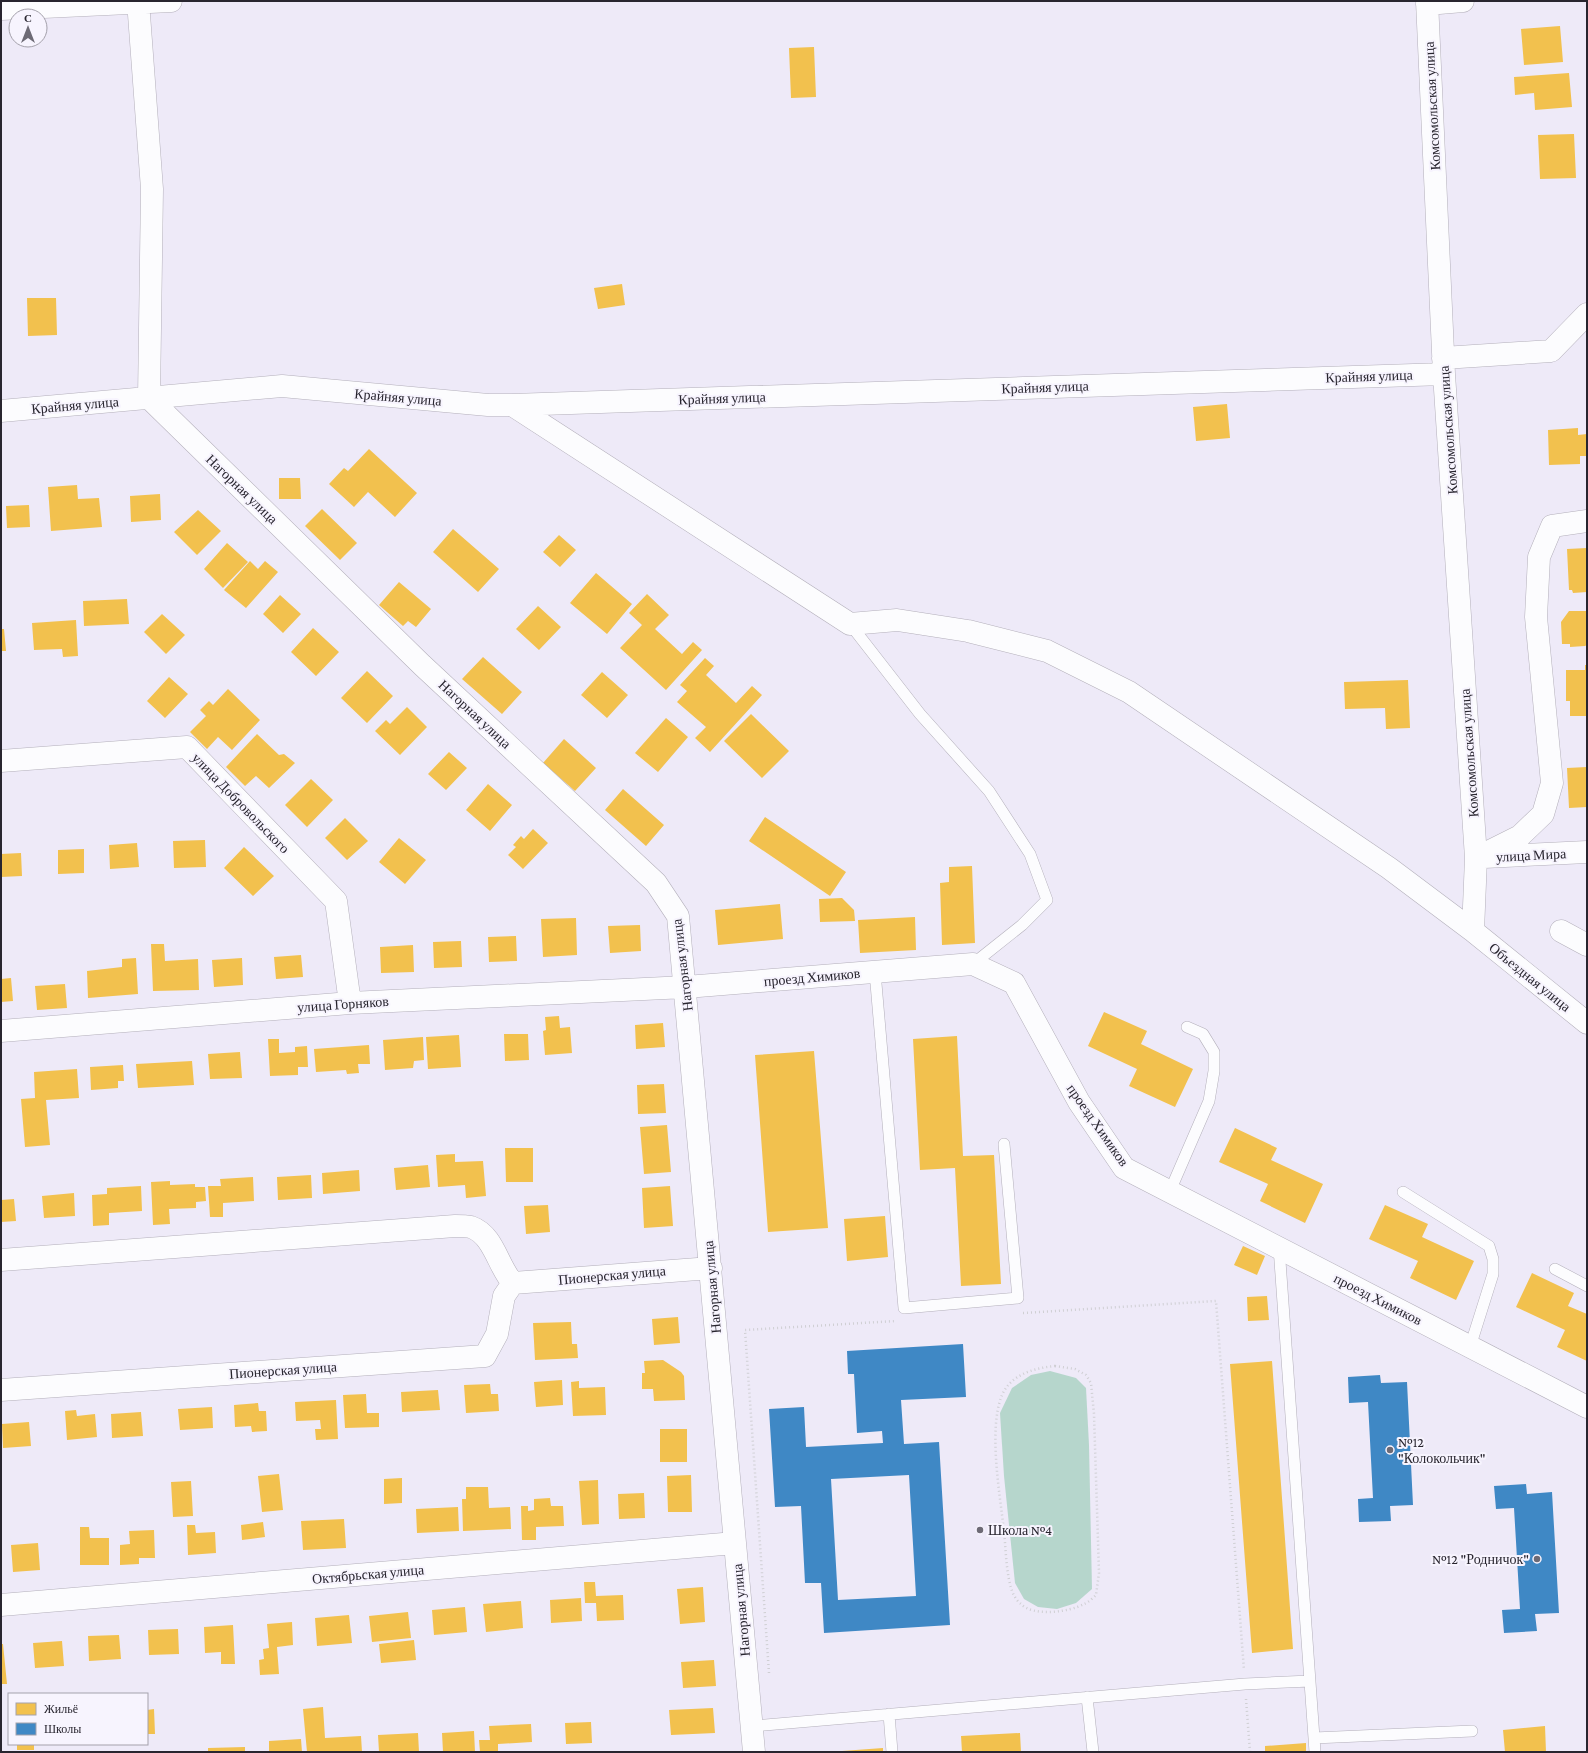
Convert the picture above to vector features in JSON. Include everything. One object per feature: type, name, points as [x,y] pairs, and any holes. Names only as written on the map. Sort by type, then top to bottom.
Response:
[{"type":"street","points":[[1,9],[171,1]]},
{"type":"street","points":[[1427,2],[1463,1]]},
{"type":"street","points":[[138,2],[152,188],[149,398]]},
{"type":"street","name":"Комсомольская улица","points":[[1427,2],[1444,366],[1476,858],[1474,931]]},
{"type":"street","name":"Крайняя улица","points":[[1,411],[282,386],[488,405],[512,405],[1444,366],[1551,351],[1587,314]]},
{"type":"street","name":"Нагорная улица","points":[[149,398],[422,665],[656,883],[678,916],[686,987],[754,1752]]},
{"type":"street","points":[[512,405],[850,624]]},
{"type":"street","points":[[1476,858],[1520,836],[1543,814],[1552,783],[1536,617],[1539,557],[1552,526],[1587,521]]},
{"type":"street","name":"Объездная улица","points":[[850,624],[897,620],[968,631],[1047,651],[1129,692],[1389,868],[1474,931],[1587,1023]]},
{"type":"street","name":"улица Добровольского","points":[[1,761],[187,748],[336,901],[350,1003]]},
{"type":"street","name":"улица Мира","points":[[1476,858],[1587,852]]},
{"type":"street","points":[[1561,931],[1587,945]]},
{"type":"street","name":"проезд Химиков","points":[[686,987],[973,964],[1014,983],[1079,1102],[1124,1168],[1587,1407]]},
{"type":"street","name":"улица Горняков","points":[[1,1031],[350,1003],[686,987]]},
{"type":"street","points":[[1,1260],[456,1226],[470,1227],[481,1232],[493,1249],[505,1275],[513,1283]]},
{"type":"street","name":"Пионерская улица","points":[[1,1390],[485,1356],[497,1334],[504,1296],[513,1283],[711,1268]]},
{"type":"street","name":"Октябрьская улица","points":[[1,1605],[735,1543]]},
{"type":"lane","points":[[850,624],[920,714],[989,791],[1030,854],[1047,900],[1022,925],[973,964]]},
{"type":"lane","points":[[875,972],[904,1308],[1018,1298],[1004,1144]]},
{"type":"lane","points":[[1170,1192],[1209,1101],[1214,1071],[1214,1052],[1203,1034],[1187,1027]]},
{"type":"lane","points":[[1403,1192],[1489,1246],[1493,1259],[1493,1274],[1470,1347]]},
{"type":"lane","points":[[1279,1247],[1315,1752]]},
{"type":"lane","points":[[1555,1268],[1587,1286]]},
{"type":"lane","points":[[752,1726],[1245,1684],[1310,1681]]},
{"type":"lane","points":[[1087,1698],[1093,1752]]},
{"type":"lane","points":[[889,1714],[892,1752]]},
{"type":"lane","points":[[1314,1738],[1472,1730]]},
{"type":"path","points":[[1016,1314],[1216,1301],[1250,1752]]},
{"type":"path","points":[[770,1677],[745,1330],[896,1321]]},
{"type":"path","points":[[1055,1366],[1075,1369],[1086,1375],[1091,1382],[1094,1414],[1098,1573],[1096,1595],[1084,1604],[1068,1610],[1045,1612],[1022,1606],[1012,1593],[1007,1561],[996,1442],[997,1414],[1002,1395],[1018,1377],[1036,1368],[1055,1366]]},
{"type":"green space","points":[[1050,1371],[1076,1378],[1086,1388],[1089,1445],[1092,1589],[1076,1603],[1057,1609],[1038,1607],[1024,1599],[1015,1583],[1004,1476],[1000,1413],[1012,1388],[1031,1375]]},
{"type":"building: Жильё","points":[[1560,26],[1563,62],[1524,65],[1521,29]]},
{"type":"building: Жильё","points":[[814,47],[816,97],[791,98],[789,48]]},
{"type":"building: Жильё","points":[[1569,73],[1572,107],[1535,110],[1534,93],[1515,95],[1514,77]]},
{"type":"building: Жильё","points":[[1574,134],[1576,178],[1540,179],[1538,135]]},
{"type":"building: Жильё","points":[[622,284],[625,305],[598,309],[594,288]]},
{"type":"building: Жильё","points":[[27,298],[56,298],[57,335],[28,336]]},
{"type":"building: Жильё","points":[[1227,404],[1230,438],[1196,441],[1193,407]]},
{"type":"building: Жильё","points":[[1578,428],[1578,435],[1587,434],[1587,456],[1580,456],[1580,464],[1549,465],[1548,430]]},
{"type":"building: Жильё","points":[[369,449],[417,493],[395,517],[368,492],[354,507],[329,484],[344,468],[348,471]]},
{"type":"building: Жильё","points":[[279,478],[300,478],[301,499],[279,499]]},
{"type":"building: Жильё","points":[[77,485],[78,499],[99,498],[102,527],[51,531],[48,487]]},
{"type":"building: Жильё","points":[[160,494],[161,520],[131,522],[130,496]]},
{"type":"building: Жильё","points":[[29,505],[30,527],[7,528],[6,506]]},
{"type":"building: Жильё","points":[[322,509],[357,543],[340,560],[305,526]]},
{"type":"building: Жильё","points":[[198,510],[221,531],[197,555],[174,532]]},
{"type":"building: Жильё","points":[[453,529],[499,569],[478,592],[433,552]]},
{"type":"building: Жильё","points":[[559,535],[576,550],[560,567],[543,552]]},
{"type":"building: Жильё","points":[[227,543],[248,562],[223,588],[204,569]]},
{"type":"building: Жильё","points":[[1587,548],[1587,592],[1573,593],[1572,590],[1569,590],[1567,549]]},
{"type":"building: Жильё","points":[[250,561],[258,569],[265,561],[278,572],[246,608],[224,590]]},
{"type":"building: Жильё","points":[[596,573],[632,604],[607,634],[570,603]]},
{"type":"building: Жильё","points":[[399,582],[431,609],[416,627],[408,621],[403,626],[379,605]]},
{"type":"building: Жильё","points":[[647,594],[669,615],[655,629],[682,654],[693,642],[702,650],[666,690],[620,648],[642,625],[629,613]]},
{"type":"building: Жильё","points":[[280,595],[301,614],[283,633],[263,614]]},
{"type":"building: Жильё","points":[[127,599],[129,624],[84,626],[83,601]]},
{"type":"building: Жильё","points":[[538,606],[561,627],[539,650],[516,629]]},
{"type":"building: Жильё","points":[[1569,611],[1587,611],[1587,645],[1585,646],[1570,647],[1570,644],[1562,644],[1561,622]]},
{"type":"building: Жильё","points":[[162,614],[185,635],[166,654],[144,632]]},
{"type":"building: Жильё","points":[[76,620],[78,656],[63,657],[62,649],[34,650],[32,623]]},
{"type":"building: Жильё","points":[[313,628],[339,652],[316,676],[291,652]]},
{"type":"building: Жильё","points":[[1,629],[4,629],[6,651],[1,651]]},
{"type":"building: Жильё","points":[[483,657],[522,692],[502,714],[462,679]]},
{"type":"building: Жильё","points":[[705,658],[714,666],[706,675],[736,703],[752,686],[762,695],[710,752],[695,738],[706,727],[677,702],[687,691],[680,685]]},
{"type":"building: Жильё","points":[[1585,665],[1587,665],[1587,716],[1570,716],[1570,701],[1566,701],[1566,670],[1585,670]]},
{"type":"building: Жильё","points":[[367,671],[393,696],[367,723],[341,698]]},
{"type":"building: Жильё","points":[[602,672],[628,695],[607,718],[581,695]]},
{"type":"building: Жильё","points":[[169,677],[188,694],[165,718],[147,701]]},
{"type":"building: Жильё","points":[[1408,680],[1410,728],[1386,729],[1385,708],[1345,709],[1344,682]]},
{"type":"building: Жильё","points":[[228,689],[260,720],[232,750],[218,737],[207,749],[190,732],[206,716],[200,710],[209,701],[213,705]]},
{"type":"building: Жильё","points":[[407,707],[427,727],[400,755],[375,731],[386,720],[390,724]]},
{"type":"building: Жильё","points":[[751,714],[789,751],[762,778],[724,741]]},
{"type":"building: Жильё","points":[[666,718],[688,737],[658,772],[635,753]]},
{"type":"building: Жильё","points":[[257,734],[279,755],[284,754],[295,763],[269,788],[256,776],[245,786],[226,767]]},
{"type":"building: Жильё","points":[[564,739],[596,768],[575,791],[543,763]]},
{"type":"building: Жильё","points":[[449,752],[467,768],[446,790],[428,774]]},
{"type":"building: Жильё","points":[[1587,767],[1587,807],[1569,808],[1567,768]]},
{"type":"building: Жильё","points":[[311,779],[333,800],[307,827],[285,805]]},
{"type":"building: Жильё","points":[[488,784],[512,805],[490,831],[466,810]]},
{"type":"building: Жильё","points":[[623,789],[664,825],[646,846],[605,810]]},
{"type":"building: Жильё","points":[[765,817],[846,872],[830,896],[749,841]]},
{"type":"building: Жильё","points":[[345,818],[368,841],[347,860],[325,838]]},
{"type":"building: Жильё","points":[[533,829],[548,843],[523,869],[508,855],[516,847],[513,845],[521,836],[524,839]]},
{"type":"building: Жильё","points":[[399,838],[426,860],[405,884],[379,862]]},
{"type":"building: Жильё","points":[[205,840],[206,867],[174,868],[173,841]]},
{"type":"building: Жильё","points":[[137,843],[139,867],[110,869],[109,845]]},
{"type":"building: Жильё","points":[[244,847],[274,876],[253,896],[224,868]]},
{"type":"building: Жильё","points":[[84,849],[84,873],[58,874],[58,850]]},
{"type":"building: Жильё","points":[[21,853],[22,876],[1,877],[1,854]]},
{"type":"building: Жильё","points":[[972,866],[975,943],[942,945],[940,883],[949,882],[949,867]]},
{"type":"building: Жильё","points":[[842,898],[854,910],[855,921],[820,922],[819,899]]},
{"type":"building: Жильё","points":[[780,904],[783,939],[718,945],[715,910]]},
{"type":"building: Жильё","points":[[915,917],[916,950],[860,953],[858,920]]},
{"type":"building: Жильё","points":[[576,918],[577,955],[543,957],[541,919]]},
{"type":"building: Жильё","points":[[640,925],[641,951],[610,953],[608,926]]},
{"type":"building: Жильё","points":[[516,936],[517,961],[489,962],[488,937]]},
{"type":"building: Жильё","points":[[461,941],[462,967],[434,968],[433,942]]},
{"type":"building: Жильё","points":[[151,944],[164,944],[165,961],[198,959],[199,990],[153,991]]},
{"type":"building: Жильё","points":[[413,945],[414,972],[381,973],[380,947]]},
{"type":"building: Жильё","points":[[301,955],[303,977],[276,979],[274,957]]},
{"type":"building: Жильё","points":[[136,958],[138,994],[88,998],[87,971],[122,967],[122,959]]},
{"type":"building: Жильё","points":[[242,958],[243,985],[214,987],[212,960]]},
{"type":"building: Жильё","points":[[11,978],[13,1001],[1,1002],[1,979]]},
{"type":"building: Жильё","points":[[65,984],[67,1008],[37,1010],[35,986]]},
{"type":"building: Жильё","points":[[1104,1012],[1147,1031],[1141,1044],[1193,1069],[1175,1107],[1129,1086],[1137,1069],[1088,1046]]},
{"type":"building: Жильё","points":[[559,1016],[560,1028],[570,1027],[572,1053],[545,1055],[543,1031],[546,1030],[545,1017]]},
{"type":"building: Жильё","points":[[663,1023],[665,1047],[636,1049],[635,1025]]},
{"type":"building: Жильё","points":[[504,1034],[528,1034],[529,1060],[505,1061]]},
{"type":"building: Жильё","points":[[459,1035],[461,1067],[428,1069],[426,1037]]},
{"type":"building: Жильё","points":[[957,1036],[963,1156],[994,1155],[1001,1284],[961,1286],[955,1168],[920,1170],[913,1039]]},
{"type":"building: Жильё","points":[[423,1037],[424,1060],[414,1061],[413,1068],[385,1070],[383,1040]]},
{"type":"building: Жильё","points":[[268,1039],[279,1039],[279,1053],[295,1052],[295,1047],[307,1046],[308,1067],[298,1067],[298,1075],[270,1076]]},
{"type":"building: Жильё","points":[[369,1045],[370,1064],[358,1064],[359,1073],[347,1074],[346,1070],[316,1072],[314,1049]]},
{"type":"building: Жильё","points":[[814,1051],[828,1228],[768,1232],[755,1055]]},
{"type":"building: Жильё","points":[[240,1052],[242,1078],[210,1079],[208,1054]]},
{"type":"building: Жильё","points":[[192,1061],[194,1085],[138,1088],[136,1064]]},
{"type":"building: Жильё","points":[[123,1065],[124,1081],[118,1081],[118,1088],[91,1090],[90,1067]]},
{"type":"building: Жильё","points":[[77,1069],[79,1098],[46,1100],[50,1145],[25,1147],[21,1099],[35,1098],[34,1072]]},
{"type":"building: Жильё","points":[[664,1084],[666,1113],[638,1114],[637,1085]]},
{"type":"building: Жильё","points":[[667,1125],[671,1172],[644,1174],[640,1127]]},
{"type":"building: Жильё","points":[[1235,1128],[1277,1148],[1271,1160],[1323,1184],[1305,1223],[1260,1201],[1268,1184],[1219,1162]]},
{"type":"building: Жильё","points":[[505,1148],[533,1148],[533,1182],[506,1182]]},
{"type":"building: Жильё","points":[[455,1154],[455,1162],[483,1161],[486,1196],[466,1198],[465,1185],[438,1187],[436,1155]]},
{"type":"building: Жильё","points":[[428,1165],[430,1187],[396,1190],[394,1168]]},
{"type":"building: Жильё","points":[[359,1170],[360,1191],[323,1194],[322,1173]]},
{"type":"building: Жильё","points":[[311,1175],[312,1198],[278,1200],[277,1177]]},
{"type":"building: Жильё","points":[[253,1177],[254,1201],[223,1203],[223,1217],[210,1217],[208,1186],[221,1186],[220,1179]]},
{"type":"building: Жильё","points":[[170,1181],[170,1185],[195,1184],[195,1187],[205,1187],[206,1201],[196,1202],[196,1208],[169,1209],[170,1224],[153,1225],[151,1182]]},
{"type":"building: Жильё","points":[[141,1186],[142,1211],[109,1213],[109,1225],[93,1226],[92,1195],[107,1194],[107,1188]]},
{"type":"building: Жильё","points":[[670,1186],[673,1226],[644,1228],[642,1188]]},
{"type":"building: Жильё","points":[[74,1193],[75,1216],[44,1218],[42,1196]]},
{"type":"building: Жильё","points":[[14,1199],[16,1221],[1,1222],[1,1200]]},
{"type":"building: Жильё","points":[[548,1205],[550,1232],[526,1234],[524,1206]]},
{"type":"building: Жильё","points":[[1385,1205],[1428,1224],[1422,1237],[1474,1261],[1456,1300],[1410,1278],[1418,1261],[1369,1239]]},
{"type":"building: Жильё","points":[[885,1216],[888,1257],[847,1261],[844,1219]]},
{"type":"building: Жильё","points":[[1243,1246],[1265,1256],[1257,1275],[1234,1265]]},
{"type":"building: Жильё","points":[[1532,1273],[1574,1293],[1568,1306],[1587,1314],[1587,1361],[1557,1347],[1565,1330],[1516,1307]]},
{"type":"building: Жильё","points":[[1267,1296],[1269,1320],[1248,1321],[1247,1297]]},
{"type":"building: Жильё","points":[[678,1317],[680,1343],[654,1345],[652,1319]]},
{"type":"building: Жильё","points":[[571,1322],[572,1344],[577,1344],[578,1358],[535,1360],[533,1323]]},
{"type":"building: Жильё","points":[[663,1360],[681,1372],[684,1376],[685,1400],[654,1401],[653,1389],[642,1389],[642,1373],[645,1373],[644,1361]]},
{"type":"building: Жильё","points":[[1272,1361],[1293,1649],[1252,1653],[1230,1364]]},
{"type":"building: Жильё","points":[[562,1380],[563,1405],[536,1407],[534,1382]]},
{"type":"building: Жильё","points":[[579,1381],[579,1388],[605,1387],[606,1415],[573,1416],[571,1382]]},
{"type":"building: Жильё","points":[[490,1384],[491,1394],[498,1394],[499,1411],[466,1413],[464,1385]]},
{"type":"building: Жильё","points":[[438,1390],[440,1410],[402,1412],[401,1392]]},
{"type":"building: Жильё","points":[[366,1394],[367,1413],[379,1413],[379,1427],[345,1428],[343,1395]]},
{"type":"building: Жильё","points":[[336,1400],[338,1439],[316,1440],[315,1429],[321,1429],[320,1420],[296,1421],[295,1402]]},
{"type":"building: Жильё","points":[[258,1403],[259,1411],[266,1411],[267,1431],[252,1432],[251,1426],[235,1427],[234,1405]]},
{"type":"building: Жильё","points":[[212,1407],[213,1428],[180,1430],[178,1409]]},
{"type":"building: Жильё","points":[[76,1410],[77,1416],[95,1414],[97,1437],[67,1440],[65,1411]]},
{"type":"building: Жильё","points":[[141,1412],[143,1436],[112,1438],[111,1414]]},
{"type":"building: Жильё","points":[[29,1422],[31,1446],[3,1448],[2,1424]]},
{"type":"building: Жильё","points":[[660,1429],[687,1429],[687,1462],[660,1462]]},
{"type":"building: Жильё","points":[[279,1474],[283,1510],[262,1512],[258,1476]]},
{"type":"building: Жильё","points":[[691,1475],[692,1512],[668,1512],[667,1476]]},
{"type":"building: Жильё","points":[[402,1478],[402,1503],[384,1504],[384,1479]]},
{"type":"building: Жильё","points":[[598,1480],[599,1524],[582,1525],[579,1481]]},
{"type":"building: Жильё","points":[[191,1481],[193,1516],[173,1517],[171,1482]]},
{"type":"building: Жильё","points":[[466,1487],[488,1487],[489,1508],[510,1507],[511,1529],[463,1531],[462,1499],[466,1499]]},
{"type":"building: Жильё","points":[[644,1493],[645,1518],[619,1519],[618,1494]]},
{"type":"building: Жильё","points":[[550,1498],[551,1506],[563,1506],[564,1526],[536,1527],[536,1540],[522,1540],[521,1506],[528,1506],[528,1511],[534,1510],[534,1499]]},
{"type":"building: Жильё","points":[[458,1507],[459,1531],[417,1533],[416,1509]]},
{"type":"building: Жильё","points":[[344,1519],[346,1548],[303,1550],[301,1521]]},
{"type":"building: Жильё","points":[[263,1522],[265,1537],[242,1540],[241,1525]]},
{"type":"building: Жильё","points":[[187,1525],[195,1525],[196,1533],[215,1532],[216,1553],[188,1555]]},
{"type":"building: Жильё","points":[[80,1527],[89,1527],[90,1538],[109,1538],[109,1565],[80,1565]]},
{"type":"building: Жильё","points":[[154,1530],[155,1558],[139,1558],[139,1564],[120,1565],[120,1545],[130,1544],[129,1531]]},
{"type":"building: Жильё","points":[[38,1543],[40,1570],[13,1572],[11,1545]]},
{"type":"building: Жильё","points":[[584,1582],[595,1582],[596,1596],[623,1595],[624,1620],[597,1621],[596,1603],[585,1603]]},
{"type":"building: Жильё","points":[[703,1587],[705,1622],[680,1624],[677,1589]]},
{"type":"building: Жильё","points":[[581,1598],[582,1621],[551,1623],[550,1600]]},
{"type":"building: Жильё","points":[[521,1601],[523,1628],[486,1632],[483,1604]]},
{"type":"building: Жильё","points":[[465,1607],[467,1632],[434,1635],[432,1610]]},
{"type":"building: Жильё","points":[[408,1612],[411,1638],[372,1642],[369,1616]]},
{"type":"building: Жильё","points":[[349,1615],[352,1643],[317,1646],[315,1618]]},
{"type":"building: Жильё","points":[[292,1622],[293,1645],[277,1647],[279,1674],[260,1675],[259,1660],[264,1659],[263,1649],[269,1648],[267,1624]]},
{"type":"building: Жильё","points":[[233,1625],[235,1664],[221,1664],[221,1652],[205,1653],[204,1627]]},
{"type":"building: Жильё","points":[[178,1629],[179,1654],[149,1655],[148,1630]]},
{"type":"building: Жильё","points":[[119,1635],[121,1659],[89,1661],[88,1636]]},
{"type":"building: Жильё","points":[[414,1640],[416,1660],[381,1663],[379,1644]]},
{"type":"building: Жильё","points":[[62,1641],[64,1666],[35,1668],[33,1643]]},
{"type":"building: Жильё","points":[[1,1644],[3,1644],[7,1684],[1,1684]]},
{"type":"building: Жильё","points":[[714,1660],[716,1686],[683,1688],[681,1662]]},
{"type":"building: Жильё","points":[[323,1707],[325,1738],[361,1736],[362,1752],[307,1752],[303,1709]]},
{"type":"building: Жильё","points":[[713,1708],[715,1733],[671,1735],[669,1710]]},
{"type":"building: Жильё","points":[[154,1709],[155,1734],[148,1734],[148,1710]]},
{"type":"building: Жильё","points":[[591,1722],[592,1743],[566,1744],[565,1723]]},
{"type":"building: Жильё","points":[[531,1724],[532,1742],[498,1744],[498,1752],[480,1752],[479,1740],[490,1740],[489,1726]]},
{"type":"building: Жильё","points":[[1545,1726],[1546,1752],[1505,1752],[1503,1730]]},
{"type":"building: Жильё","points":[[474,1731],[475,1752],[443,1752],[442,1733]]},
{"type":"building: Жильё","points":[[418,1733],[419,1752],[379,1752],[378,1735]]},
{"type":"building: Жильё","points":[[1020,1733],[1021,1752],[962,1752],[961,1736]]},
{"type":"building: Жильё","points":[[301,1739],[302,1752],[269,1752],[269,1741]]},
{"type":"building: Жильё","points":[[1306,1743],[1306,1752],[1265,1752],[1265,1746]]},
{"type":"building: Жильё","points":[[17,1745],[34,1745],[34,1750],[17,1750]]},
{"type":"building: Жильё","points":[[245,1747],[245,1752],[208,1752],[208,1748]]},
{"type":"building: Жильё","points":[[883,1748],[883,1752],[842,1752],[842,1751]]},
{"type":"building: Школы","points":[[963,1344],[966,1397],[901,1400],[904,1444],[939,1442],[950,1625],[824,1633],[821,1583],[805,1583],[801,1506],[775,1507],[769,1409],[804,1407],[806,1447],[883,1443],[882,1431],[857,1433],[854,1374],[848,1374],[847,1351]],"holes":[[[909,1475],[916,1596],[838,1600],[831,1479]]]},
{"type":"building: Школы","name":"№12 \"Колокольчик\"","points":[[1380,1375],[1381,1383],[1407,1382],[1413,1505],[1390,1506],[1391,1521],[1359,1522],[1358,1499],[1373,1498],[1368,1402],[1349,1403],[1348,1377]]},
{"type":"building: Школы","name":"№12 \"Родничок\"","points":[[1526,1484],[1527,1494],[1552,1492],[1559,1613],[1535,1614],[1537,1631],[1504,1633],[1502,1610],[1520,1609],[1514,1508],[1496,1509],[1494,1486]]},
{"type":"place","name":"№12 \"Колокольчик\"","points":[[1390,1450]]},
{"type":"place","name":"Школа №4","points":[[980,1530]]},
{"type":"place","name":"№12 \"Родничок\"","points":[[1537,1559]]}]
